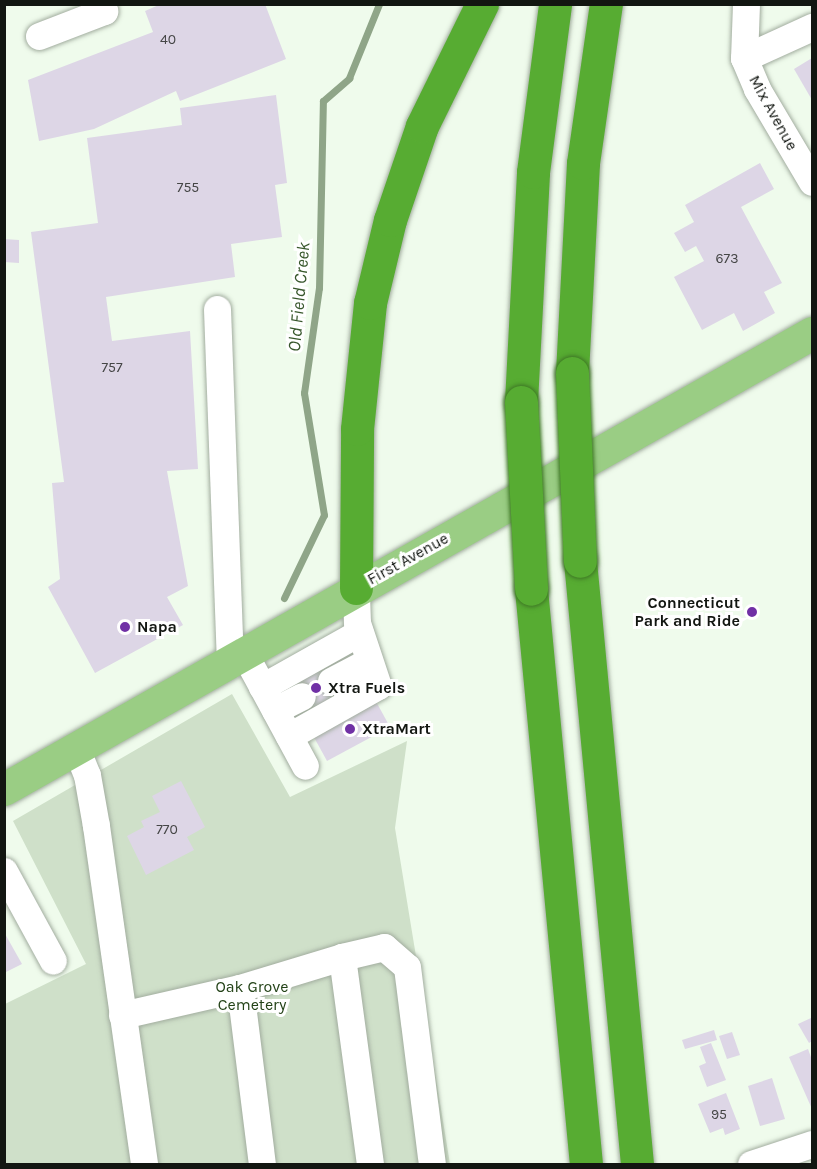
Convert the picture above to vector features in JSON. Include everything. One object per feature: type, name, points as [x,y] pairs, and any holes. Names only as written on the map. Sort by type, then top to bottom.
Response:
[{"type":"highway","points":[[356,588],[357,429],[372,293],[390,220],[422,126],[482,4]]},
{"type":"highway","points":[[555,4],[533,172],[522,402],[531,589],[586,1164]]},
{"type":"highway","points":[[606,4],[583,163],[572,373],[580,561],[637,1164]]},
{"type":"main road","name":"First Avenue","points":[[4,789],[356,588],[813,333]]},
{"type":"street","points":[[39,36],[104,11],[101,4]]},
{"type":"street","name":"Mix Avenue","points":[[746,4],[744,58],[757,89],[813,182]]},
{"type":"street","points":[[744,58],[813,27]]},
{"type":"street","points":[[217,309],[237,657],[262,687],[305,766]]},
{"type":"street","points":[[289,736],[378,686],[360,632],[356,588]]},
{"type":"street","points":[[262,687],[360,632]]},
{"type":"street","points":[[331,681],[369,661]]},
{"type":"street","points":[[275,710],[302,696]]},
{"type":"street","points":[[76,748],[87,774],[96,826],[144,1164]]},
{"type":"street","points":[[4,871],[53,961]]},
{"type":"street","points":[[122,1016],[240,988],[342,957],[384,947],[407,968],[432,1164]]},
{"type":"street","points":[[342,957],[370,1164]]},
{"type":"street","points":[[240,988],[262,1164]]},
{"type":"street","points":[[751,1164],[813,1144]]},
{"type":"green space","name":"Oak Grove Cemetery","points":[[232,694],[290,797],[407,741],[395,828],[450,1164],[5,1164],[5,1004],[86,964],[13,821]]},
{"type":"building","points":[[161,4],[265,4],[286,59],[180,101],[176,91],[94,129],[39,141],[28,80],[153,32],[145,11]]},
{"type":"building","points":[[812,58],[812,100],[794,69]]},
{"type":"building","points":[[276,95],[287,183],[275,185],[282,237],[231,244],[235,277],[106,297],[112,341],[190,331],[198,469],[167,471],[188,586],[167,597],[183,625],[95,673],[48,587],[60,579],[52,483],[64,482],[31,232],[98,223],[87,138],[182,125],[180,108]]},
{"type":"building","points":[[760,163],[774,189],[741,207],[782,283],[764,292],[775,313],[743,331],[734,313],[702,330],[674,277],[704,261],[696,246],[685,252],[674,233],[694,222],[685,205]]},
{"type":"building","points":[[4,239],[19,240],[19,263],[4,262]]},
{"type":"building","name":"Xtra Fuels","points":[[318,659],[342,703],[314,718],[291,674]]},
{"type":"building","name":"XtraMart","points":[[373,696],[390,727],[327,761],[310,730]]},
{"type":"building","points":[[181,781],[205,827],[187,837],[194,850],[146,875],[127,836],[144,827],[141,821],[160,812],[152,796]]},
{"type":"building","points":[[4,932],[22,964],[4,973]]},
{"type":"building","points":[[811,1018],[812,1041],[809,1043],[798,1024]]},
{"type":"building","points":[[714,1030],[717,1040],[685,1049],[682,1040]]},
{"type":"building","points":[[732,1032],[740,1055],[727,1059],[719,1036]]},
{"type":"building","points":[[711,1043],[726,1080],[707,1087],[699,1066],[706,1063],[700,1047]]},
{"type":"building","points":[[808,1049],[812,1060],[812,1109],[789,1057]]},
{"type":"building","points":[[772,1078],[785,1119],[760,1126],[748,1086]]},
{"type":"building","points":[[726,1093],[740,1129],[725,1135],[723,1128],[710,1133],[698,1104]]},
{"type":"waterway","name":"Old Field Creek","points":[[284,598],[324,515],[304,393],[319,288],[323,101],[349,78],[379,4]]},
{"type":"place","name":"Connecticut Park and Ride","points":[[752,612]]},
{"type":"place","name":"Napa","points":[[125,627]]},
{"type":"place","name":"Xtra Fuels","points":[[316,688]]},
{"type":"place","name":"XtraMart","points":[[350,729]]}]
